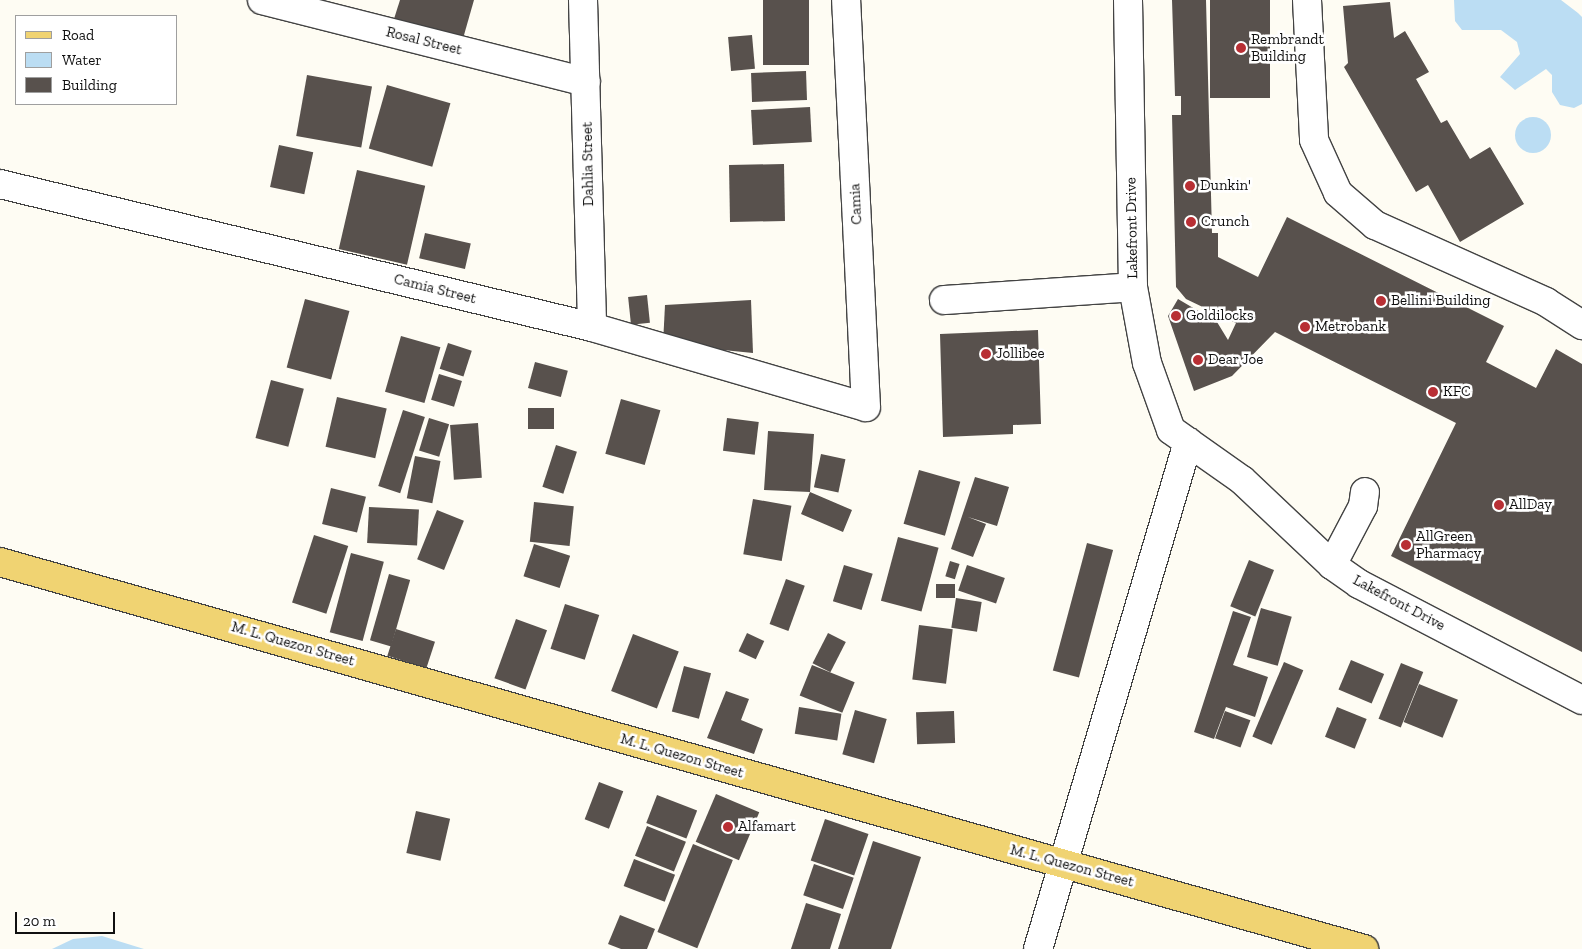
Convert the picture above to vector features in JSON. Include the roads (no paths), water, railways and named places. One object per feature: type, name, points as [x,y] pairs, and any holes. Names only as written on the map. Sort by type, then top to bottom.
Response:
[{"type":"main road","name":"M. L. Quezon Street","points":[[0,562],[1364,949]]},
{"type":"street","name":"Rosal Street","points":[[262,0],[586,82]]},
{"type":"street","name":"Dahlia Street","points":[[583,0],[592,327]]},
{"type":"street","name":"Camia","points":[[846,0],[866,407]]},
{"type":"street","name":"Lakefront Drive","points":[[1128,0],[1133,287],[1147,363],[1171,430],[1261,495],[1332,565],[1359,584],[1582,700]]},
{"type":"street","points":[[1307,0],[1314,140],[1338,193],[1375,225],[1546,302],[1582,325]]},
{"type":"street","name":"Camia Street","points":[[0,184],[592,327],[866,407]]},
{"type":"street","points":[[944,300],[1133,287]]},
{"type":"street","points":[[1038,949],[1188,442]]},
{"type":"street","points":[[1332,565],[1363,506],[1365,492]]},
{"type":"water","points":[[1454,0],[1561,0],[1578,13],[1582,17],[1582,104],[1574,108],[1560,105],[1552,92],[1552,75],[1546,69],[1515,90],[1500,77],[1520,54],[1517,42],[1501,30],[1462,30],[1455,21]]},
{"type":"water","points":[[1533,117],[1546,122],[1551,135],[1546,148],[1533,153],[1520,148],[1515,135],[1520,122]]},
{"type":"water","points":[[102,936],[144,949],[52,949],[73,939]]},
{"type":"place","name":"Rembrandt Building","points":[[1241,48]]},
{"type":"place","name":"Dunkin'","points":[[1190,186]]},
{"type":"place","name":"Crunch","points":[[1191,222]]},
{"type":"place","name":"Bellini Building","points":[[1381,301]]},
{"type":"place","name":"Goldilocks","points":[[1176,316]]},
{"type":"place","name":"Metrobank","points":[[1305,327]]},
{"type":"place","name":"Jollibee","points":[[986,354]]},
{"type":"place","name":"Dear Joe","points":[[1198,360]]},
{"type":"place","name":"KFC","points":[[1433,392]]},
{"type":"place","name":"AllDay","points":[[1499,505]]},
{"type":"place","name":"AllGreen Pharmacy","points":[[1406,545]]},
{"type":"place","name":"Alfamart","points":[[728,827]]}]
